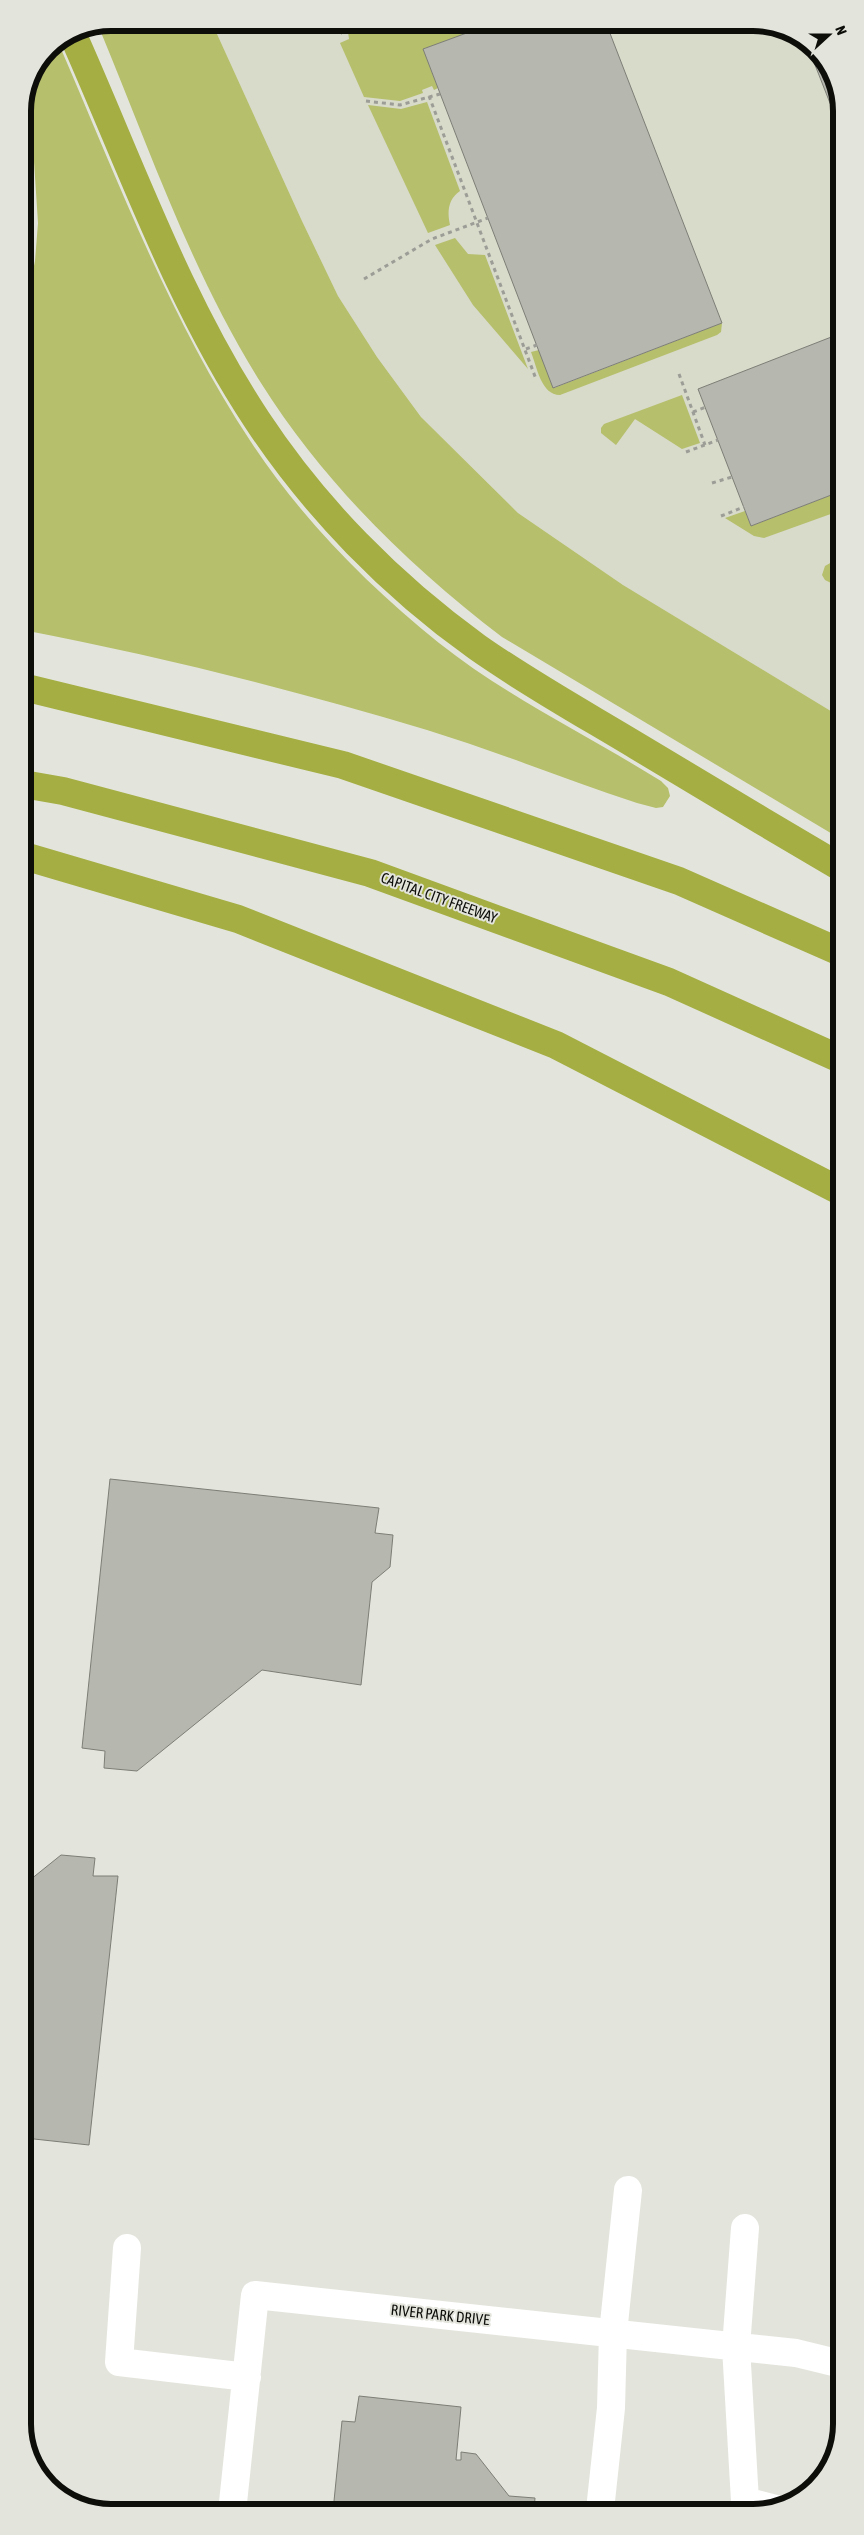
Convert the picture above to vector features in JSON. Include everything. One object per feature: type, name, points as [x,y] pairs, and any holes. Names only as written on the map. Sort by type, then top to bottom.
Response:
[{"type":"highway","points":[[75,40],[204,329],[257,421],[290,467],[334,519],[381,568],[478,647],[561,700],[833,863]]},
{"type":"highway","points":[[31,689],[343,765],[679,881],[833,949]]},
{"type":"highway","name":"CAPITAL CITY FREEWAY","points":[[31,785],[63,791],[370,873],[669,982],[833,1056]]},
{"type":"highway","points":[[31,858],[238,919],[556,1046],[833,1187]]},
{"type":"street","points":[[601,2504],[611,2408],[613,2333],[628,2190]]},
{"type":"street","points":[[744,2504],[736,2347],[746,2228]]},
{"type":"street","points":[[127,2248],[119,2362],[246,2377]]},
{"type":"street","name":"RIVER PARK DRIVE","points":[[233,2504],[255,2295],[796,2353],[833,2362]]},
{"type":"path","points":[[366,101],[400,105],[440,94]]},
{"type":"path","points":[[429,96],[536,379]]},
{"type":"path","points":[[364,279],[432,239],[488,218]]},
{"type":"path","points":[[526,350],[537,345]]},
{"type":"path","points":[[679,374],[705,445]]},
{"type":"path","points":[[693,412],[706,407]]},
{"type":"path","points":[[686,452],[718,440]]},
{"type":"path","points":[[712,484],[732,477]]},
{"type":"path","points":[[721,516],[744,507]]},
{"type":"shaded area","points":[[216,31],[758,31],[783,37],[804,50],[804,60],[814,60],[824,76],[830,91],[833,111],[833,712],[623,585],[518,513],[421,417],[377,357],[338,296]]},
{"type":"green space","points":[[216,31],[338,296],[377,357],[421,417],[518,513],[623,585],[833,712],[833,834],[502,637],[401,552],[340,489],[312,455],[261,383],[213,297],[172,207],[101,32]]},
{"type":"green space","points":[[472,31],[424,49],[438,88],[434,90],[432,86],[422,90],[423,93],[400,101],[364,97],[340,43],[349,39],[348,32]]},
{"type":"green space","points":[[61,50],[123,196],[169,297],[222,395],[251,442],[291,497],[337,550],[361,574],[413,621],[465,663],[520,698],[661,781],[668,788],[670,796],[663,807],[656,808],[637,803],[427,730],[327,701],[176,663],[31,632],[31,280],[35,261],[38,223],[31,138],[31,111],[37,81],[45,67]]},
{"type":"green space","points":[[427,102],[460,191],[453,198],[449,206],[450,225],[428,233],[368,105],[401,109]]},
{"type":"green space","points":[[455,238],[468,254],[485,255],[528,369],[473,305],[435,245]]},
{"type":"green space","points":[[722,323],[721,332],[717,335],[560,395],[554,394],[544,385],[531,352],[539,350],[554,388]]},
{"type":"green space","points":[[682,395],[700,443],[682,449],[635,419],[616,445],[601,433],[601,428],[604,424]]},
{"type":"green space","points":[[833,494],[833,513],[764,538],[754,536],[725,518],[745,511],[751,526]]},
{"type":"green space","points":[[833,561],[833,584],[825,580],[822,575],[825,566]]},
{"type":"building","points":[[472,31],[609,31],[722,323],[553,388],[423,49]]},
{"type":"building","points":[[813,60],[824,76],[833,111]]},
{"type":"building","points":[[833,336],[833,494],[751,526],[698,389]]},
{"type":"building","points":[[110,1479],[379,1508],[375,1533],[393,1535],[390,1567],[372,1582],[361,1685],[262,1670],[137,1771],[104,1768],[105,1751],[82,1748]]},
{"type":"building","points":[[61,1855],[95,1858],[93,1876],[118,1876],[89,2145],[31,2139],[31,1879]]},
{"type":"building","points":[[359,2396],[461,2407],[456,2460],[461,2460],[461,2452],[476,2454],[509,2496],[535,2498],[535,2504],[334,2504],[342,2421],[355,2422]]}]
